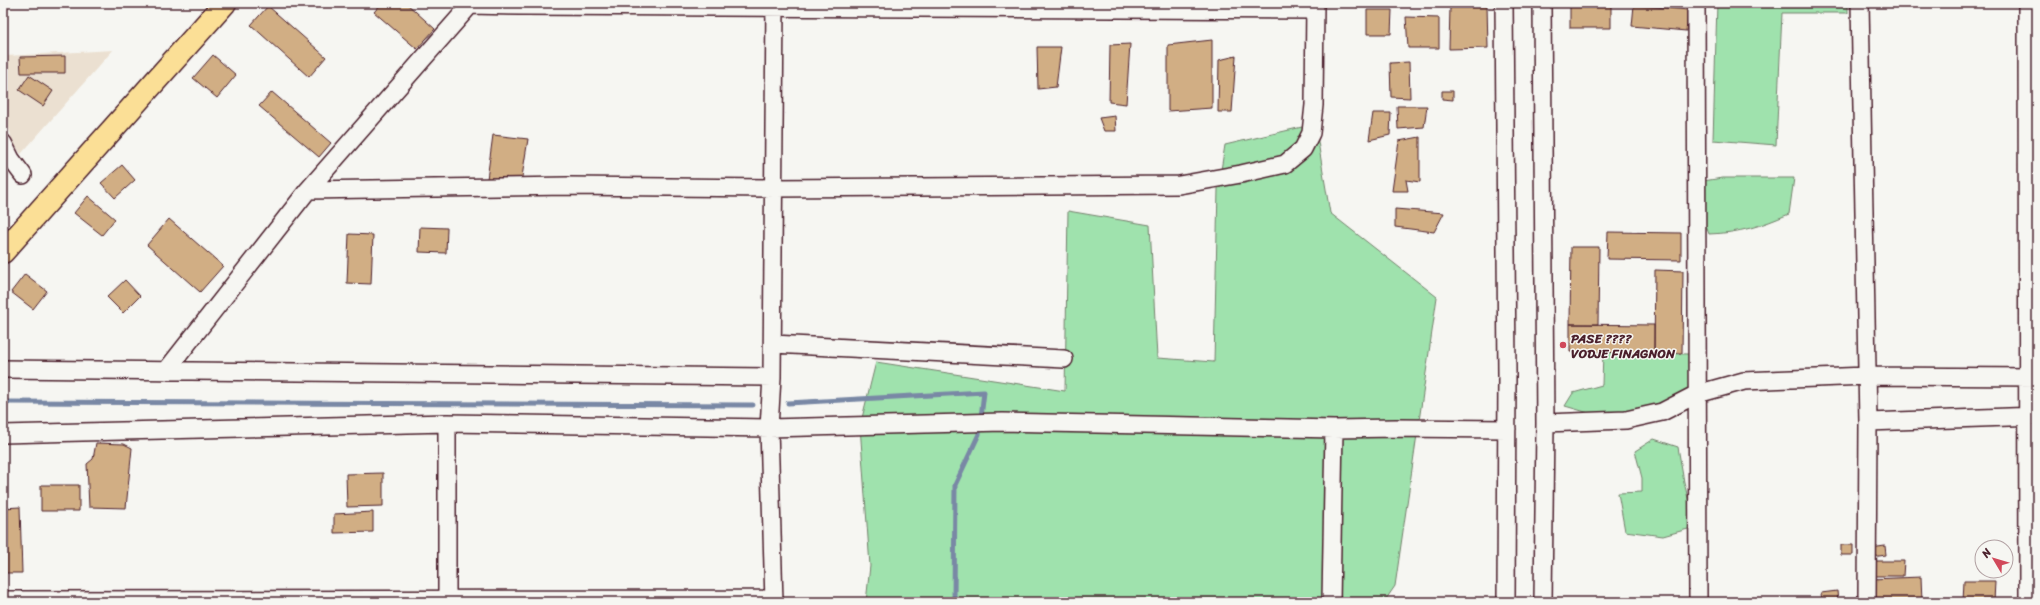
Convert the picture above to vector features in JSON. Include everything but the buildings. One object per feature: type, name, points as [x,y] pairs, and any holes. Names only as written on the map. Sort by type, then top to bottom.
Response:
[{"type":"highway","points":[[3,252],[225,3]]},
{"type":"street","points":[[1504,3],[1507,430],[1506,602]]},
{"type":"street","points":[[1542,3],[1545,422],[1543,602]]},
{"type":"street","points":[[1696,3],[1698,602]]},
{"type":"street","points":[[1860,3],[1868,422],[1867,602]]},
{"type":"street","points":[[2027,3],[2032,377],[2028,602]]},
{"type":"street","points":[[166,371],[308,190],[470,4],[1315,6],[1314,105],[1311,133],[1303,149],[1285,164],[1241,174],[1179,185],[774,188],[568,186],[308,190]]},
{"type":"street","points":[[3,600],[774,601],[769,428],[772,377],[775,5]]},
{"type":"street","points":[[3,143],[11,159],[23,175]]},
{"type":"street","points":[[772,344],[1064,359]]},
{"type":"street","points":[[3,369],[772,377]]},
{"type":"street","points":[[1545,422],[1626,420],[1662,412],[1697,394],[1744,381],[1866,376],[2032,377]]},
{"type":"street","points":[[1868,422],[2032,416]]},
{"type":"street","points":[[3,434],[447,423],[769,428],[1003,422],[1334,429],[1396,428],[1507,430]]},
{"type":"street","points":[[447,423],[447,601]]},
{"type":"street","points":[[1331,602],[1334,429]]},
{"type":"shaded area","points":[[113,50],[21,154],[12,141],[9,128],[6,56]]},
{"type":"green space","points":[[1717,3],[1848,3],[1848,13],[1782,13],[1776,145],[1713,140]]},
{"type":"green space","points":[[1315,124],[1330,213],[1437,297],[1395,586],[1384,602],[866,602],[870,566],[860,426],[876,362],[1065,391],[1068,211],[1150,225],[1157,358],[1214,362],[1218,189],[1225,145]]},
{"type":"green space","points":[[1723,178],[1794,178],[1789,214],[1750,228],[1731,232],[1709,234],[1694,194],[1703,181]]},
{"type":"green space","points":[[1603,352],[1688,354],[1700,373],[1690,397],[1668,409],[1596,415],[1565,406],[1573,393],[1602,385]]},
{"type":"green space","points":[[1654,439],[1678,447],[1684,482],[1695,527],[1663,536],[1625,531],[1618,493],[1642,492],[1642,478],[1635,451]]},
{"type":"waterway","points":[[788,403],[984,392],[979,434],[955,485],[954,602]]},
{"type":"waterway","points":[[3,402],[753,405]]},
{"type":"place","name":"PASE ???? VODJE FINAGNON","points":[[1563,345]]}]
